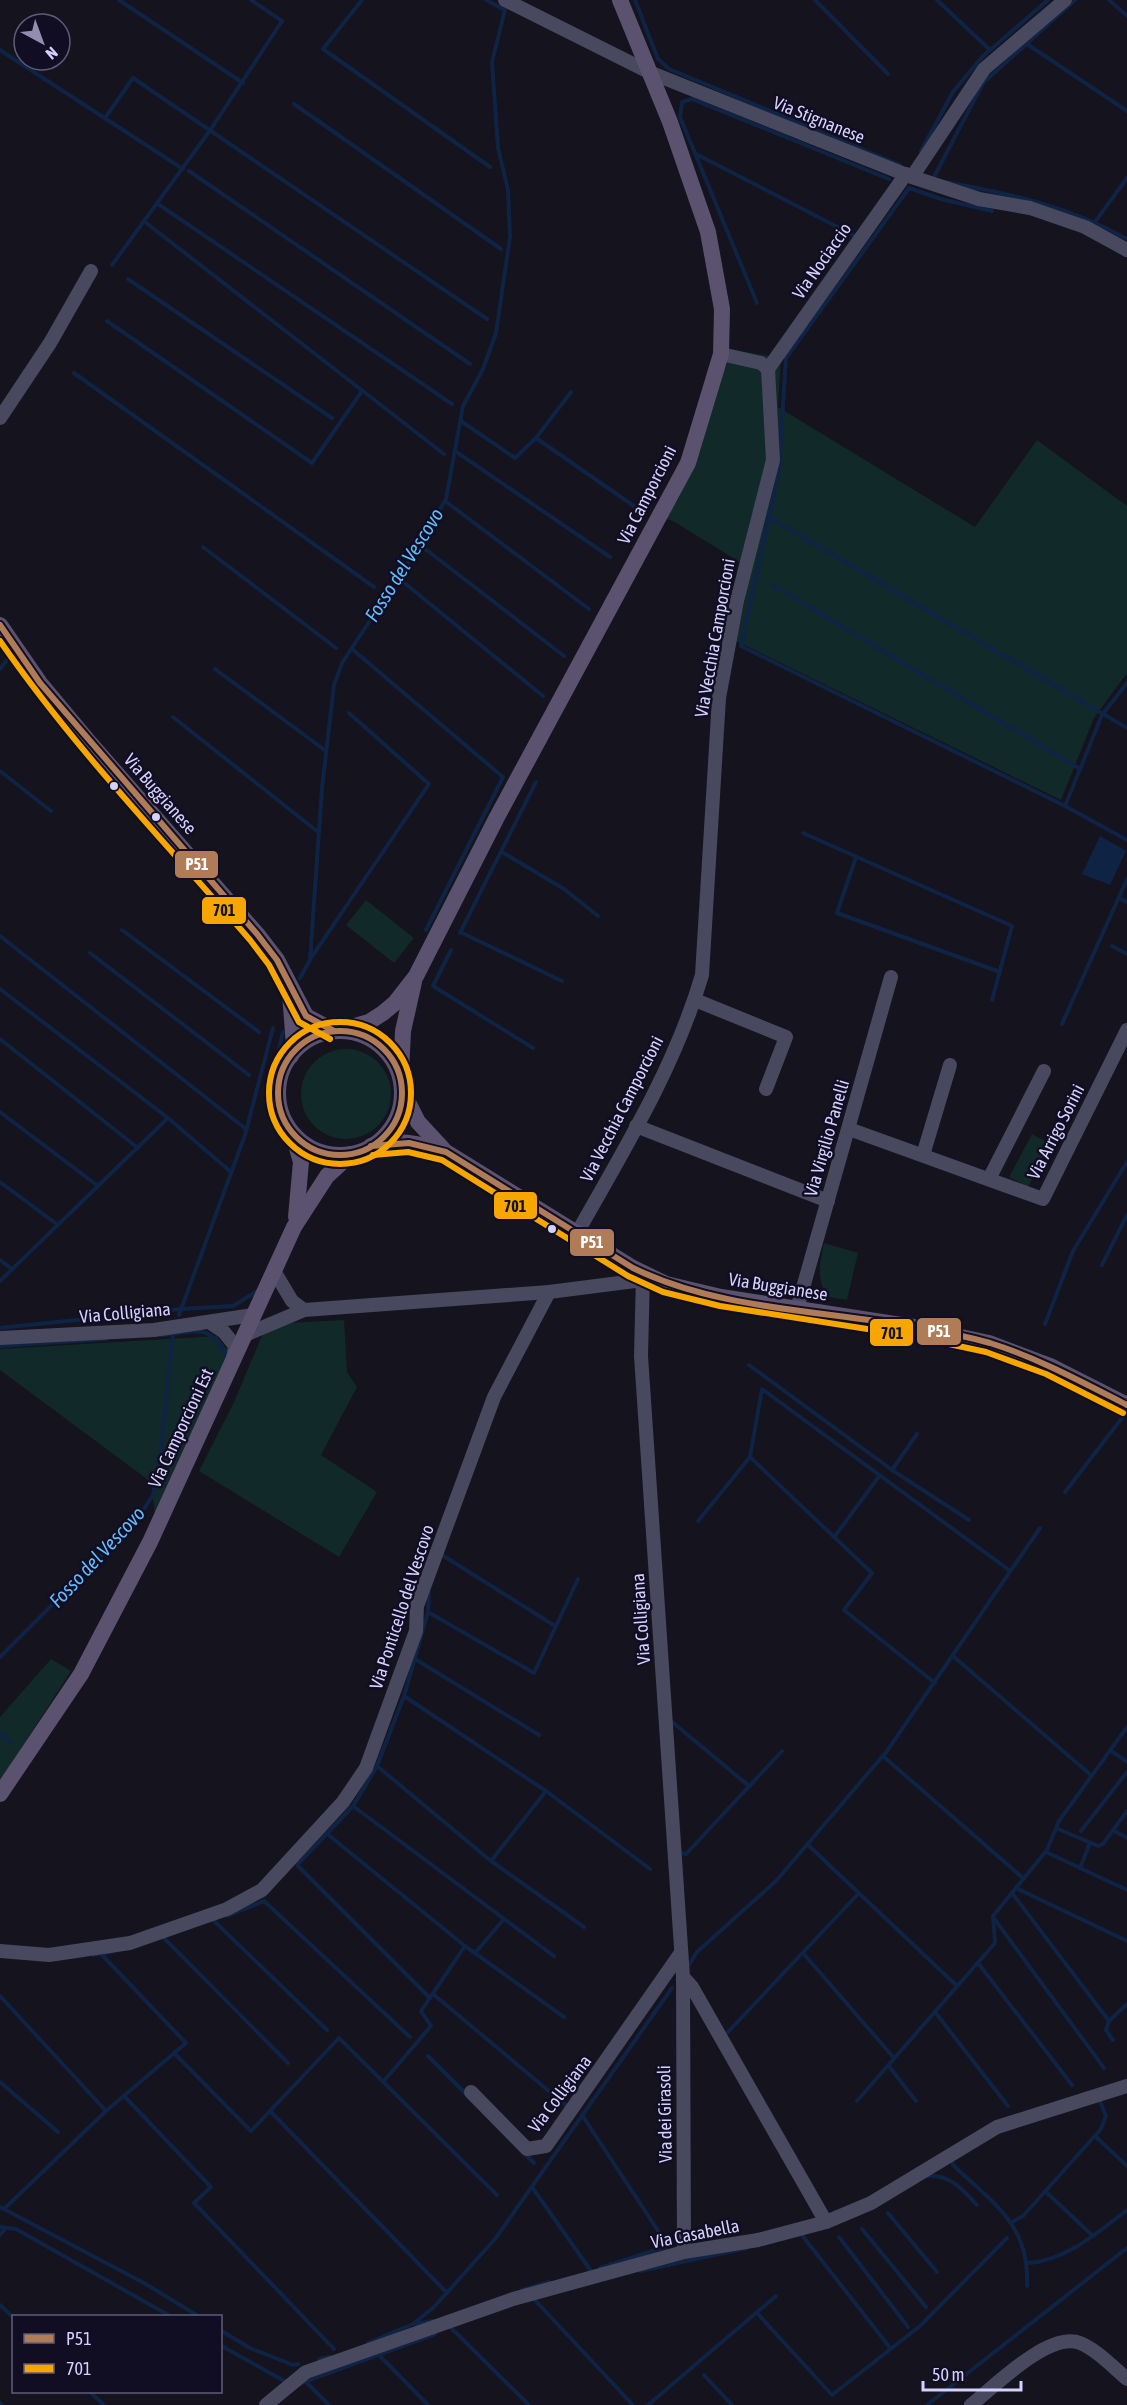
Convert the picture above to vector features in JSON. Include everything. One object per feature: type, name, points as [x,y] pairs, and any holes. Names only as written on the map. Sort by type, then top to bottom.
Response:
[{"type":"main road","name":"Via Camporcioni","points":[[416,976],[497,817],[688,463],[721,354],[722,309],[708,232],[620,0]]},
{"type":"main road","name":"Via Buggianese","points":[[0,625],[40,683],[257,934],[276,960],[306,1016],[335,1031]]},
{"type":"main road","points":[[291,1056],[306,1042],[335,1031],[361,1025],[383,1013],[395,1003],[416,976]]},
{"type":"main road","points":[[371,1146],[394,1123],[401,1105],[401,1045],[416,976]]},
{"type":"main road","points":[[290,987],[294,1045],[282,1073],[279,1092],[281,1111],[292,1132],[301,1162],[294,1227]]},
{"type":"main road","points":[[335,1031],[363,1035],[379,1045],[392,1059],[418,1122],[446,1152]]},
{"type":"main road","points":[[292,1132],[303,1142],[320,1151],[351,1154]]},
{"type":"main road","points":[[294,1227],[327,1176],[351,1154],[387,1142],[414,1143],[446,1152]]},
{"type":"main road","name":"Via Buggianese","points":[[446,1152],[578,1233],[643,1277],[689,1290],[914,1327],[1000,1346],[1055,1368],[1127,1405]]},
{"type":"main road","name":"Via Camporcioni Est","points":[[0,1794],[81,1674],[150,1542],[294,1227]]},
{"type":"street","name":"Via Stignanese","points":[[505,0],[649,72],[909,176],[979,199],[1030,208],[1085,227],[1127,250]]},
{"type":"street","name":"Via Nociaccio","points":[[768,369],[984,69],[1065,0]]},
{"type":"street","points":[[0,418],[50,343],[91,271]]},
{"type":"street","points":[[721,354],[761,363],[768,369]]},
{"type":"street","name":"Via Vecchia Camporcioni","points":[[578,1233],[663,1076],[695,1000],[702,975],[719,698],[736,601],[773,460],[768,369]]},
{"type":"street","name":"Via Virgilio Panelli","points":[[797,1309],[891,977]]},
{"type":"street","points":[[695,1000],[786,1036],[766,1089]]},
{"type":"street","name":"Via Arrigo Sorini","points":[[849,1129],[1043,1199],[1127,1030]]},
{"type":"street","points":[[923,1155],[950,1065]]},
{"type":"street","points":[[989,1179],[1044,1071]]},
{"type":"street","points":[[636,1126],[828,1202]]},
{"type":"street","points":[[274,1271],[292,1300],[304,1310]]},
{"type":"street","points":[[245,1335],[304,1310],[549,1292],[643,1277]]},
{"type":"street","name":"Via Colligiana","points":[[643,1277],[641,1356],[683,1977]]},
{"type":"street","name":"Via Ponticello del Vescovo","points":[[0,1951],[49,1955],[130,1943],[227,1909],[262,1890],[342,1802],[366,1768],[416,1631],[417,1606],[494,1397],[549,1292]]},
{"type":"street","name":"Via Colligiana","points":[[0,1338],[154,1330],[253,1315]]},
{"type":"street","points":[[210,1322],[224,1332],[235,1346],[232,1364]]},
{"type":"street","name":"Via Colligiana","points":[[471,2092],[527,2149],[546,2146],[681,1954]]},
{"type":"street","points":[[683,1977],[692,1987],[826,2222]]},
{"type":"street","name":"Via dei Girasoli","points":[[683,1977],[684,2252]]},
{"type":"street","name":"Via Casabella","points":[[266,2405],[306,2372],[513,2299],[684,2252],[758,2240],[826,2222],[871,2203],[997,2127],[1127,2086]]},
{"type":"street","points":[[971,2405],[1046,2346],[1063,2341],[1083,2344],[1127,2379]]},
{"type":"green space","points":[[734,350],[781,358],[778,407],[975,527],[1037,440],[1127,506],[1127,673],[1094,718],[1061,800],[736,641],[751,569],[673,521],[653,515]]},
{"type":"green space","points":[[366,900],[414,938],[394,963],[346,925]]},
{"type":"green space","points":[[346,1049],[363,1053],[378,1062],[387,1077],[391,1094],[387,1111],[378,1126],[363,1135],[346,1139],[329,1135],[314,1126],[305,1111],[301,1094],[305,1077],[314,1062],[329,1053]]},
{"type":"green space","points":[[1032,1134],[1050,1144],[1028,1187],[1009,1177]]},
{"type":"green space","points":[[824,1243],[858,1253],[847,1300],[829,1297],[822,1284],[820,1271]]},
{"type":"green space","points":[[344,1320],[347,1372],[357,1387],[321,1455],[377,1492],[339,1557],[199,1471],[234,1402],[267,1324]]},
{"type":"green space","points":[[217,1336],[231,1355],[155,1516],[151,1482],[0,1370],[0,1349]]},
{"type":"green space","points":[[51,1659],[71,1671],[0,1781],[0,1717]]},
{"type":"water","points":[[1100,836],[1126,851],[1110,885],[1082,874]]},
{"type":"waterway","points":[[119,0],[243,83]]},
{"type":"waterway","points":[[112,265],[211,129],[282,21],[251,0]]},
{"type":"waterway","points":[[362,0],[323,49],[490,167]]},
{"type":"waterway","name":"Fosso del Vescovo","points":[[300,978],[310,960],[322,788],[334,685],[342,663],[421,543],[446,499],[463,406],[483,369],[496,333],[510,237],[508,190],[498,148],[492,62],[505,10],[486,0]]},
{"type":"waterway","points":[[635,0],[658,59],[669,69],[900,165]]},
{"type":"waterway","points":[[815,0],[888,74]]},
{"type":"waterway","points":[[937,0],[990,50]]},
{"type":"waterway","points":[[921,151],[953,92],[982,57],[1048,0]]},
{"type":"waterway","points":[[933,179],[983,83],[1075,0]]},
{"type":"waterway","points":[[1109,0],[1127,16]]},
{"type":"waterway","points":[[1027,44],[1127,111]]},
{"type":"waterway","points":[[0,50],[183,169]]},
{"type":"waterway","points":[[105,118],[133,78],[487,319]]},
{"type":"waterway","points":[[757,303],[680,117],[682,102],[692,99],[889,179]]},
{"type":"waterway","points":[[294,104],[501,249]]},
{"type":"waterway","points":[[696,154],[855,236]]},
{"type":"waterway","points":[[189,171],[470,364]]},
{"type":"waterway","points":[[1095,222],[1127,178]]},
{"type":"waterway","points":[[946,182],[1061,209],[1127,239]]},
{"type":"waterway","points":[[992,211],[941,199],[909,188],[786,358],[779,470],[741,646],[1065,806],[1127,840]]},
{"type":"waterway","points":[[158,204],[452,404]]},
{"type":"waterway","points":[[145,222],[444,454]]},
{"type":"waterway","points":[[128,279],[332,418]]},
{"type":"waterway","points":[[107,321],[312,463],[362,391]]},
{"type":"waterway","points":[[74,373],[374,587]]},
{"type":"waterway","points":[[461,421],[515,458],[536,438],[571,392]]},
{"type":"waterway","points":[[536,438],[641,511]]},
{"type":"waterway","points":[[455,451],[610,557]]},
{"type":"waterway","points":[[445,501],[589,609]]},
{"type":"waterway","points":[[767,516],[1127,728]]},
{"type":"waterway","points":[[203,547],[336,648]]},
{"type":"waterway","points":[[424,548],[564,656]]},
{"type":"waterway","points":[[402,581],[543,696]]},
{"type":"waterway","points":[[773,585],[1080,769]]},
{"type":"waterway","points":[[352,649],[503,777],[426,930]]},
{"type":"waterway","points":[[0,669],[11,655]]},
{"type":"waterway","points":[[215,669],[326,751]]},
{"type":"waterway","points":[[1065,806],[1102,715],[1127,683]]},
{"type":"waterway","points":[[311,958],[429,784],[349,713]]},
{"type":"waterway","points":[[173,717],[318,832]]},
{"type":"waterway","points":[[0,771],[51,811]]},
{"type":"waterway","points":[[460,933],[536,782]]},
{"type":"waterway","points":[[803,833],[1012,926],[992,1000]]},
{"type":"waterway","points":[[502,852],[564,889],[598,916]]},
{"type":"waterway","points":[[856,857],[837,913],[1000,972]]},
{"type":"waterway","points":[[1062,1024],[1127,879]]},
{"type":"waterway","points":[[1119,898],[1127,902]]},
{"type":"waterway","points":[[122,930],[259,1032]]},
{"type":"waterway","points":[[460,932],[562,981]]},
{"type":"waterway","points":[[0,936],[246,1129]]},
{"type":"waterway","points":[[1112,946],[1127,954]]},
{"type":"waterway","points":[[451,950],[433,986],[533,1048]]},
{"type":"waterway","points":[[90,953],[249,1075]]},
{"type":"waterway","points":[[0,989],[168,1118],[231,1172]]},
{"type":"waterway","name":"Fosso del Vescovo","points":[[179,1315],[245,1135],[273,1028]]},
{"type":"waterway","points":[[283,1032],[276,1063],[274,1087],[277,1110],[287,1141]]},
{"type":"waterway","points":[[0,1039],[138,1148]]},
{"type":"waterway","points":[[0,1112],[98,1186]]},
{"type":"waterway","points":[[0,1281],[168,1118]]},
{"type":"waterway","points":[[1045,1324],[1073,1251],[1127,1162]]},
{"type":"waterway","points":[[0,1182],[58,1225]]},
{"type":"waterway","points":[[1102,1265],[1127,1215]]},
{"type":"waterway","points":[[0,1260],[12,1269]]},
{"type":"waterway","points":[[0,1328],[181,1309],[233,1306],[259,1290]]},
{"type":"waterway","name":"Fosso del Vescovo","points":[[0,1657],[136,1521],[153,1495],[159,1470],[173,1333]]},
{"type":"waterway","points":[[162,1335],[207,1333],[220,1345],[226,1356]]},
{"type":"waterway","points":[[0,1346],[106,1339]]},
{"type":"waterway","points":[[749,1365],[892,1470],[969,1520]]},
{"type":"waterway","points":[[698,1521],[750,1457],[762,1389],[1009,1570]]},
{"type":"waterway","points":[[1065,1492],[1125,1414]]},
{"type":"waterway","points":[[892,1470],[917,1434]]},
{"type":"waterway","points":[[750,1457],[872,1573],[844,1610],[935,1683]]},
{"type":"waterway","points":[[835,1536],[880,1475]]},
{"type":"waterway","points":[[689,1965],[697,1952],[776,1881],[887,1751],[1040,1528]]},
{"type":"waterway","points":[[442,1555],[555,1626]]},
{"type":"waterway","points":[[428,1612],[534,1673],[578,1579]]},
{"type":"waterway","points":[[429,1592],[428,1612],[404,1696],[377,1766],[353,1806],[297,1865],[430,1998]]},
{"type":"waterway","points":[[953,1656],[1092,1776]]},
{"type":"waterway","points":[[415,1659],[539,1735]]},
{"type":"waterway","points":[[404,1696],[546,1791],[650,1869]]},
{"type":"waterway","points":[[671,1721],[749,1786]]},
{"type":"waterway","points":[[857,2101],[995,1943],[993,1916],[1047,1850],[1059,1821],[1127,1727]]},
{"type":"waterway","points":[[0,1734],[11,1743]]},
{"type":"waterway","points":[[1110,1750],[1127,1762]]},
{"type":"waterway","points":[[680,1850],[680,1853],[686,1854],[782,1751]]},
{"type":"waterway","points":[[883,1756],[1024,1879]]},
{"type":"waterway","points":[[377,1766],[491,1861],[584,1927]]},
{"type":"waterway","points":[[1081,1831],[1127,1772]]},
{"type":"waterway","points":[[491,1861],[546,1791]]},
{"type":"waterway","points":[[353,1806],[554,1956]]},
{"type":"waterway","points":[[1056,1828],[1098,1846],[1103,1844],[1127,1811]]},
{"type":"waterway","points":[[1113,1830],[1127,1838]]},
{"type":"waterway","points":[[326,1833],[465,1946],[564,2017]]},
{"type":"waterway","points":[[1046,1852],[1080,1868],[1090,1843]]},
{"type":"waterway","points":[[807,1844],[957,1986]]},
{"type":"waterway","points":[[1080,1868],[1127,1890]]},
{"type":"waterway","points":[[1016,1888],[1127,1941]]},
{"type":"waterway","points":[[728,2032],[859,1893]]},
{"type":"waterway","points":[[1012,1893],[1109,2021]]},
{"type":"waterway","points":[[227,1916],[264,1901],[410,2037]]},
{"type":"waterway","points":[[993,1917],[1104,2068]]},
{"type":"waterway","points":[[212,1919],[327,2030]]},
{"type":"waterway","points":[[475,1953],[504,1919]]},
{"type":"waterway","points":[[162,1936],[288,2063]]},
{"type":"waterway","points":[[383,2082],[431,2026],[421,2011],[465,1946]]},
{"type":"waterway","points":[[93,1955],[112,1952]]},
{"type":"waterway","points":[[803,1953],[894,2058]]},
{"type":"waterway","points":[[4,2209],[106,2111],[186,2043],[102,1955]]},
{"type":"waterway","points":[[978,1963],[1072,2085]]},
{"type":"waterway","points":[[368,2343],[413,2324],[434,2307],[495,2239],[672,1988]]},
{"type":"waterway","points":[[433,1994],[568,2107]]},
{"type":"waterway","points":[[0,1996],[106,2111]]},
{"type":"waterway","points":[[1113,2040],[1106,2030],[1109,2021],[1127,2004]]},
{"type":"waterway","points":[[935,2012],[1008,2106]]},
{"type":"waterway","points":[[174,2053],[251,2131],[339,2038],[497,2195]]},
{"type":"waterway","points":[[428,2056],[468,2096]]},
{"type":"waterway","points":[[888,2065],[916,2101]]},
{"type":"waterway","points":[[0,2082],[58,2132]]},
{"type":"waterway","points":[[124,2096],[211,2187],[194,2203],[334,2349]]},
{"type":"waterway","points":[[1012,2222],[1023,2216],[1101,2129],[1106,2116],[1099,2099]]},
{"type":"waterway","points":[[270,2111],[447,2293]]},
{"type":"waterway","points":[[582,2115],[668,2246],[600,2268]]},
{"type":"waterway","points":[[1095,2136],[1127,2166]]},
{"type":"waterway","points":[[524,2153],[534,2163]]},
{"type":"waterway","points":[[952,2159],[953,2165],[995,2204],[1016,2231],[1026,2265],[1027,2286]]},
{"type":"waterway","points":[[926,2176],[949,2180],[961,2188],[977,2205]]},
{"type":"waterway","points":[[532,2187],[591,2271]]},
{"type":"waterway","points":[[1045,2191],[1093,2236]]},
{"type":"waterway","points":[[0,2207],[144,2283],[196,2315]]},
{"type":"waterway","points":[[1028,2263],[1042,2261],[1068,2251],[1093,2236],[1127,2210]]},
{"type":"waterway","points":[[888,2213],[937,2272]]},
{"type":"waterway","points":[[0,2227],[16,2229],[168,2315]]},
{"type":"waterway","points":[[862,2229],[926,2307]]},
{"type":"waterway","points":[[0,2235],[4,2230]]},
{"type":"waterway","points":[[801,2234],[891,2349]]},
{"type":"waterway","points":[[839,2237],[908,2327]]},
{"type":"waterway","points":[[757,2313],[832,2395],[920,2326],[1007,2238]]},
{"type":"waterway","points":[[640,2271],[747,2248]]},
{"type":"waterway","points":[[927,2405],[1127,2248]]},
{"type":"waterway","points":[[522,2290],[549,2282]]},
{"type":"waterway","points":[[648,2405],[776,2296]]},
{"type":"waterway","points":[[533,2298],[633,2405]]},
{"type":"waterway","points":[[0,2305],[12,2316]]},
{"type":"waterway","points":[[413,2324],[433,2321]]},
{"type":"waterway","points":[[451,2328],[529,2405]]},
{"type":"waterway","points":[[222,2331],[250,2348],[293,2365],[298,2364]]},
{"type":"waterway","points":[[304,2382],[435,2334]]},
{"type":"waterway","points":[[222,2346],[286,2382]]},
{"type":"waterway","points":[[378,2354],[428,2405]]},
{"type":"waterway","points":[[319,2359],[330,2357]]},
{"type":"waterway","points":[[704,2375],[732,2405]]},
{"type":"waterway","points":[[305,2381],[329,2405]]},
{"type":"waterway","points":[[91,2393],[104,2405]]},
{"type":"transit line","name":"P51","points":[[0,625],[40,683],[257,934],[277,960],[306,1016],[334,1031]]},
{"type":"transit line","name":"701","points":[[0,641],[89,757],[250,940],[269,965],[299,1022],[330,1039]]},
{"type":"transit line","name":"701","points":[[340,1022],[367,1028],[390,1043],[405,1066],[411,1093],[405,1120],[390,1143],[367,1158],[340,1164],[313,1158],[290,1143],[275,1120],[269,1093],[275,1066],[290,1043],[313,1028],[340,1022]]},
{"type":"transit line","name":"P51","points":[[340,1031],[364,1036],[384,1049],[397,1069],[402,1093],[397,1117],[384,1137],[364,1150],[340,1155],[316,1150],[296,1137],[283,1117],[278,1093],[283,1069],[296,1049],[316,1036],[340,1031]]},
{"type":"transit line","name":"P51","points":[[371,1146],[409,1143],[446,1152],[633,1268],[666,1282],[735,1301],[879,1321],[981,1340],[1043,1363],[1127,1405]]},
{"type":"transit line","name":"701","points":[[373,1155],[408,1152],[442,1160],[628,1276],[663,1292],[720,1306],[912,1336],[986,1352],[1046,1374],[1123,1413]]}]
